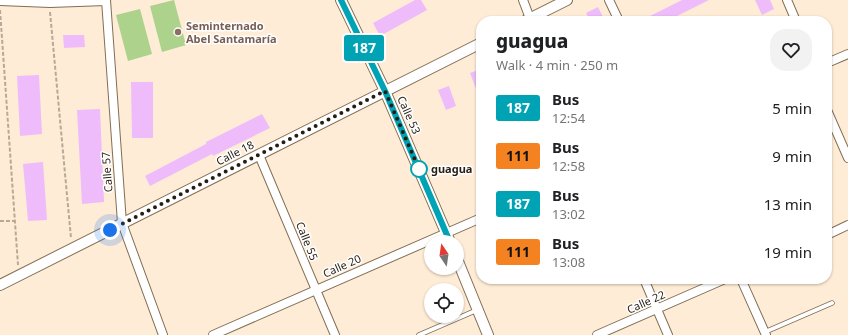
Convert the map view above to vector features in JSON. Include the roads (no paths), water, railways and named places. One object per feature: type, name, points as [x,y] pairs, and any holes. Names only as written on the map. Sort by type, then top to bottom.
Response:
[{"type":"street","name":"Calle 53","points":[[341,0],[385,91],[447,235]]},
{"type":"street","points":[[523,0],[528,16]]},
{"type":"street","points":[[537,16],[567,0]]},
{"type":"street","points":[[609,0],[617,16]]},
{"type":"street","points":[[787,0],[794,16]]},
{"type":"street","points":[[0,1],[50,3],[106,1]]},
{"type":"street","name":"Calle 57","points":[[106,1],[122,223],[163,335]]},
{"type":"street","name":"Calle 18","points":[[0,285],[476,46]]},
{"type":"street","points":[[832,62],[848,54]]},
{"type":"street","points":[[832,121],[848,158]]},
{"type":"street","name":"Calle 55","points":[[259,154],[335,335]]},
{"type":"street","name":"Calle 20","points":[[451,235],[476,221]]},
{"type":"street","points":[[832,232],[848,225]]},
{"type":"street","name":"Calle 20","points":[[212,335],[222,333],[315,290],[424,247]]},
{"type":"street","points":[[463,275],[488,335]]},
{"type":"street","points":[[646,284],[668,335]]},
{"type":"street","name":"Calle 22","points":[[597,335],[714,284]]},
{"type":"street","points":[[743,284],[765,334]]},
{"type":"lane","points":[[765,334],[832,303]]},
{"type":"lane","points":[[419,335],[477,310]]},
{"type":"place","name":"Seminternado Abel Santamaría","points":[[178,32]]},
{"type":"place","name":"guagua","points":[[419,169]]}]
